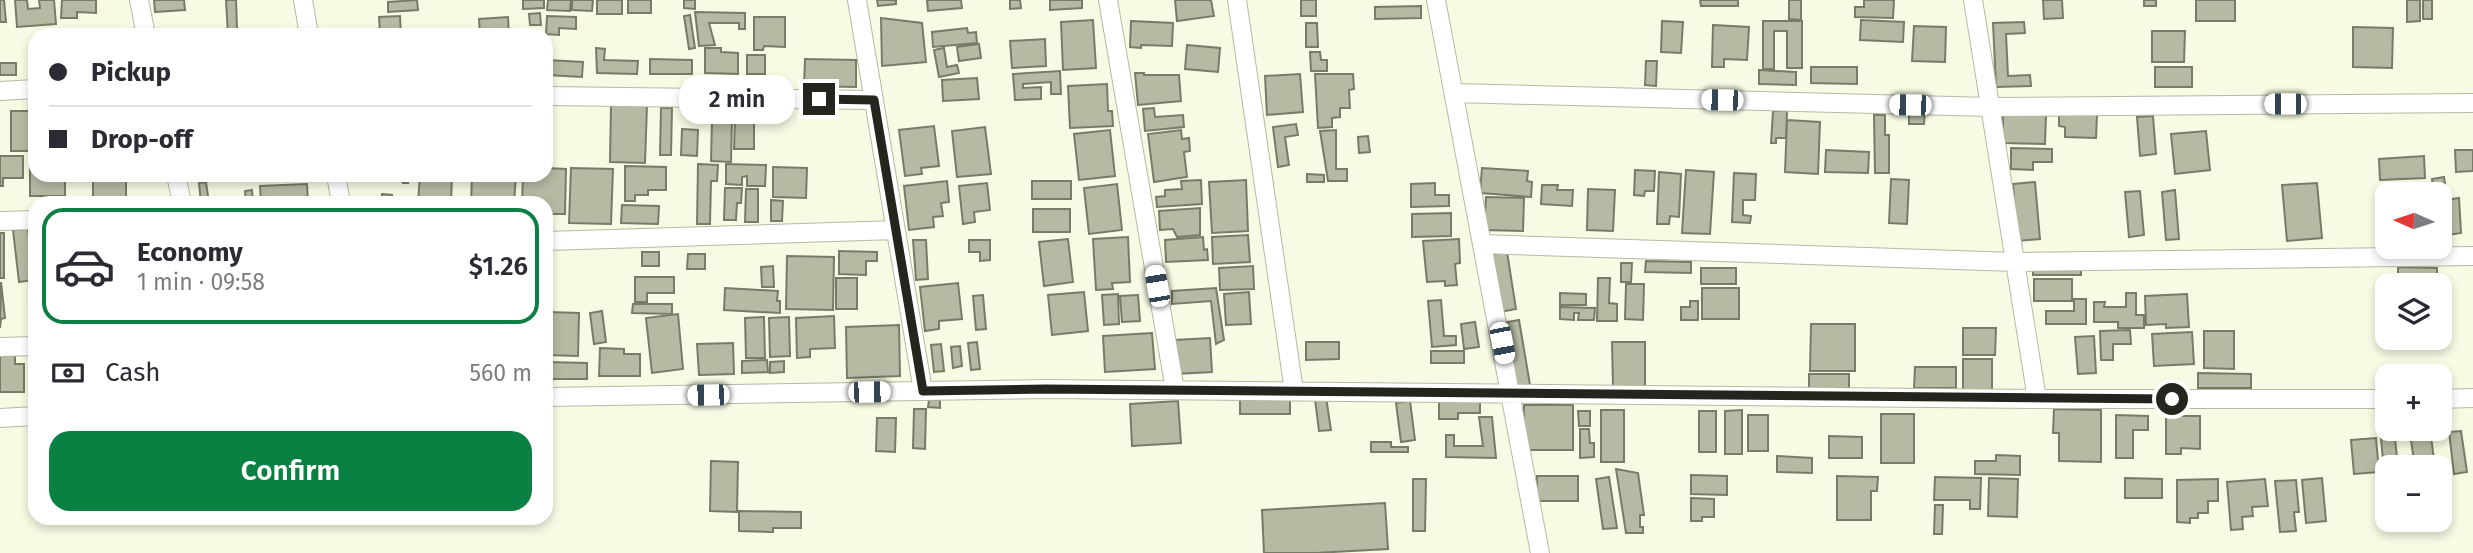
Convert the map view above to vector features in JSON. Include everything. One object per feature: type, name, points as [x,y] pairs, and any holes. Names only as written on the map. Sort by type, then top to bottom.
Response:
[{"type":"street","points":[[139,0],[145,28]]},
{"type":"street","points":[[303,0],[308,28]]},
{"type":"street","points":[[857,0],[923,391]]},
{"type":"street","points":[[1108,0],[1175,390]]},
{"type":"street","points":[[1237,0],[1294,391]]},
{"type":"street","points":[[1436,0],[1540,553]]},
{"type":"street","points":[[1973,0],[2037,399]]},
{"type":"street","points":[[0,90],[28,89]]},
{"type":"street","points":[[1454,93],[1991,107],[2473,103]]},
{"type":"street","points":[[553,96],[874,100]]},
{"type":"street","points":[[0,220],[28,220]]},
{"type":"street","points":[[553,241],[896,230]]},
{"type":"street","points":[[1483,244],[2015,262],[2473,256]]},
{"type":"street","points":[[0,346],[28,346]]},
{"type":"street","points":[[553,397],[1175,390],[2037,399],[2375,399]]},
{"type":"street","points":[[2452,398],[2473,398]]},
{"type":"street","points":[[0,418],[28,416]]},
{"type":"building","points":[[0,0],[4,0],[6,22],[0,22]]},
{"type":"building","points":[[15,0],[27,0],[28,9],[40,8],[39,0],[54,0],[56,24],[17,27]]},
{"type":"building","points":[[62,0],[96,0],[96,13],[77,12],[77,18],[61,18]]},
{"type":"building","points":[[154,0],[184,0],[185,10],[155,12]]},
{"type":"building","points":[[226,0],[236,0],[237,28],[228,28]]},
{"type":"building","points":[[417,0],[418,10],[388,12],[388,2]]},
{"type":"building","points":[[523,0],[544,0],[544,8],[523,9]]},
{"type":"building","points":[[548,0],[571,0],[570,11],[547,10]]},
{"type":"building","points":[[572,0],[593,0],[592,11],[572,10]]},
{"type":"building","points":[[597,0],[622,0],[622,14],[597,14]]},
{"type":"building","points":[[628,0],[651,0],[651,13],[628,13]]},
{"type":"building","points":[[684,0],[695,0],[695,9],[684,8]]},
{"type":"building","points":[[877,0],[896,0],[896,4],[878,6]]},
{"type":"building","points":[[927,0],[961,0],[962,8],[928,11]]},
{"type":"building","points":[[1010,0],[1020,0],[1021,8],[1010,9]]},
{"type":"building","points":[[1050,0],[1082,0],[1082,8],[1050,10]]},
{"type":"building","points":[[1175,0],[1211,0],[1214,16],[1177,21]]},
{"type":"building","points":[[1301,0],[1316,0],[1316,16],[1301,16]]},
{"type":"building","points":[[1700,0],[1738,0],[1738,6],[1701,6]]},
{"type":"building","points":[[1789,0],[1801,0],[1801,20],[1789,19]]},
{"type":"building","points":[[1864,0],[1894,0],[1893,18],[1855,17],[1855,7],[1864,7]]},
{"type":"building","points":[[2043,0],[2062,0],[2063,18],[2044,19]]},
{"type":"building","points":[[2144,0],[2156,0],[2156,6],[2144,6]]},
{"type":"building","points":[[2196,0],[2235,0],[2235,21],[2196,21]]},
{"type":"building","points":[[2407,0],[2420,0],[2420,21],[2407,22]]},
{"type":"building","points":[[2423,0],[2432,0],[2432,19],[2423,19]]},
{"type":"building","points":[[1421,6],[1421,18],[1375,19],[1375,7]]},
{"type":"building","points":[[695,12],[745,13],[745,29],[739,29],[739,23],[709,23],[715,45],[699,46]]},
{"type":"building","points":[[540,13],[541,25],[530,25],[529,14]]},
{"type":"building","points":[[690,15],[695,48],[689,49],[684,16]]},
{"type":"building","points":[[400,16],[401,28],[380,28],[379,17]]},
{"type":"building","points":[[547,16],[576,17],[576,29],[559,28],[559,35],[553,35],[553,28],[546,28]]},
{"type":"building","points":[[508,17],[509,28],[480,28],[479,19]]},
{"type":"building","points":[[754,17],[785,17],[785,47],[764,46],[763,50],[754,50]]},
{"type":"building","points":[[881,18],[922,23],[926,62],[882,66]]},
{"type":"building","points":[[1093,20],[1096,68],[1063,70],[1061,22]]},
{"type":"building","points":[[1861,20],[1904,22],[1903,42],[1860,40]]},
{"type":"building","points":[[1131,21],[1173,23],[1172,46],[1130,47]]},
{"type":"building","points":[[1662,21],[1683,22],[1681,53],[1661,52]]},
{"type":"building","points":[[1763,21],[1802,21],[1802,68],[1787,68],[1787,31],[1774,31],[1774,69],[1763,69]]},
{"type":"building","points":[[2024,22],[2025,33],[2006,34],[2008,76],[2030,75],[2031,86],[1996,87],[1993,23]]},
{"type":"building","points":[[1306,23],[1317,23],[1318,47],[1306,47]]},
{"type":"building","points":[[1713,25],[1749,27],[1747,60],[1724,59],[1724,67],[1712,67]]},
{"type":"building","points":[[1914,26],[1946,27],[1945,62],[1912,61]]},
{"type":"building","points":[[2353,27],[2393,28],[2392,68],[2353,67]]},
{"type":"building","points":[[967,28],[968,33],[976,32],[977,43],[933,47],[932,32]]},
{"type":"building","points":[[2152,31],[2185,31],[2184,62],[2152,62]]},
{"type":"building","points":[[1045,39],[1046,66],[1012,68],[1010,41]]},
{"type":"building","points":[[979,44],[981,58],[959,61],[957,47]]},
{"type":"building","points":[[1187,45],[1220,48],[1218,72],[1185,69]]},
{"type":"building","points":[[596,48],[605,49],[604,60],[638,61],[637,74],[597,73]]},
{"type":"building","points":[[705,48],[721,48],[721,52],[738,53],[738,74],[705,73]]},
{"type":"building","points":[[944,48],[947,67],[957,65],[959,73],[939,77],[934,50]]},
{"type":"building","points":[[1310,52],[1320,52],[1321,60],[1327,60],[1327,71],[1311,71]]},
{"type":"building","points":[[747,55],[765,55],[765,74],[747,74]]},
{"type":"building","points":[[650,59],[692,60],[692,74],[650,74]]},
{"type":"building","points":[[805,59],[856,60],[856,87],[804,86]]},
{"type":"building","points":[[553,60],[583,62],[582,77],[553,75]]},
{"type":"building","points":[[1646,61],[1657,61],[1656,86],[1645,85]]},
{"type":"building","points":[[0,63],[16,63],[16,75],[0,75]]},
{"type":"building","points":[[1811,67],[1857,67],[1857,84],[1811,83]]},
{"type":"building","points":[[2155,67],[2192,67],[2192,87],[2155,87]]},
{"type":"building","points":[[1759,70],[1796,72],[1796,85],[1759,84]]},
{"type":"building","points":[[1060,71],[1061,94],[1051,94],[1051,82],[1023,84],[1023,88],[1041,87],[1041,99],[1015,100],[1013,74]]},
{"type":"building","points":[[1135,73],[1179,75],[1181,101],[1138,105]]},
{"type":"building","points":[[1300,74],[1303,112],[1267,115],[1265,76]]},
{"type":"building","points":[[1315,74],[1353,74],[1354,89],[1349,90],[1350,108],[1340,108],[1340,117],[1332,118],[1332,127],[1318,128]]},
{"type":"building","points":[[977,78],[979,99],[943,101],[942,80]]},
{"type":"building","points":[[1107,84],[1108,111],[1112,111],[1113,126],[1070,128],[1068,86]]},
{"type":"building","points":[[611,104],[647,105],[645,163],[610,162]]},
{"type":"building","points":[[661,108],[672,108],[671,155],[660,155]]},
{"type":"building","points":[[1154,108],[1155,117],[1183,115],[1184,127],[1145,131],[1143,109]]},
{"type":"building","points":[[11,111],[28,111],[28,151],[11,151]]},
{"type":"building","points":[[1773,111],[1787,111],[1786,138],[1776,138],[1776,143],[1771,143]]},
{"type":"building","points":[[1909,112],[1925,112],[1924,124],[1909,124]]},
{"type":"building","points":[[2003,114],[2046,115],[2045,144],[2003,143]]},
{"type":"building","points":[[1874,115],[1885,115],[1885,135],[1889,135],[1889,173],[1875,173]]},
{"type":"building","points":[[2059,115],[2097,115],[2096,138],[2065,137],[2065,127],[2059,126]]},
{"type":"building","points":[[2153,116],[2156,154],[2140,156],[2137,117]]},
{"type":"building","points":[[735,118],[754,119],[754,149],[734,149]]},
{"type":"building","points":[[712,119],[732,120],[731,162],[711,161]]},
{"type":"building","points":[[1787,120],[1820,122],[1818,174],[1785,172]]},
{"type":"building","points":[[1296,124],[1298,135],[1285,137],[1289,165],[1278,167],[1273,127]]},
{"type":"building","points":[[934,126],[939,166],[921,168],[922,174],[905,176],[899,130]]},
{"type":"building","points":[[985,127],[991,174],[957,177],[952,131]]},
{"type":"building","points":[[682,129],[698,130],[697,156],[681,155]]},
{"type":"building","points":[[1110,130],[1115,176],[1079,180],[1074,134]]},
{"type":"building","points":[[1181,130],[1182,139],[1189,138],[1190,151],[1184,152],[1187,177],[1154,182],[1148,134]]},
{"type":"building","points":[[1336,130],[1336,169],[1347,169],[1347,181],[1328,181],[1320,131]]},
{"type":"building","points":[[2206,131],[2210,170],[2175,174],[2171,134]]},
{"type":"building","points":[[1368,136],[1370,152],[1359,153],[1358,137]]},
{"type":"building","points":[[2011,148],[2052,149],[2052,162],[2033,162],[2033,170],[2011,169]]},
{"type":"building","points":[[1826,150],[1869,152],[1868,173],[1825,172]]},
{"type":"building","points":[[2455,150],[2473,150],[2473,171],[2456,172]]},
{"type":"building","points":[[0,156],[23,156],[23,178],[3,178],[3,186],[0,186]]},
{"type":"building","points":[[2424,156],[2425,178],[2380,180],[2379,159]]},
{"type":"building","points":[[698,164],[718,165],[717,181],[711,181],[710,224],[697,224]]},
{"type":"building","points":[[726,164],[766,165],[765,186],[747,186],[747,176],[742,177],[742,185],[726,184]]},
{"type":"building","points":[[625,166],[666,167],[666,190],[648,190],[648,195],[635,195],[635,201],[625,201]]},
{"type":"building","points":[[773,167],[807,168],[806,198],[773,197]]},
{"type":"building","points":[[553,168],[566,169],[565,214],[553,214],[553,196],[522,196],[523,182],[553,182]]},
{"type":"building","points":[[571,168],[613,169],[611,224],[569,223]]},
{"type":"building","points":[[1482,168],[1528,171],[1527,181],[1532,182],[1531,197],[1480,193]]},
{"type":"building","points":[[1635,170],[1655,171],[1654,191],[1645,191],[1644,196],[1634,195]]},
{"type":"building","points":[[1686,170],[1714,172],[1710,234],[1682,233]]},
{"type":"building","points":[[1659,172],[1681,174],[1679,217],[1670,216],[1669,224],[1657,224]]},
{"type":"building","points":[[1734,173],[1756,174],[1755,200],[1743,200],[1743,215],[1751,216],[1750,223],[1732,222]]},
{"type":"building","points":[[1307,174],[1324,175],[1324,182],[1307,182]]},
{"type":"building","points":[[2444,177],[2445,182],[2432,182],[2432,179]]},
{"type":"building","points":[[1891,179],[1909,180],[1907,224],[1889,223]]},
{"type":"building","points":[[1201,180],[1202,204],[1157,207],[1156,197],[1165,196],[1165,190],[1182,189],[1181,181]]},
{"type":"building","points":[[1246,180],[1248,231],[1212,233],[1209,182]]},
{"type":"building","points":[[947,181],[949,202],[941,203],[943,216],[933,217],[934,227],[909,230],[904,186]]},
{"type":"building","points":[[1032,181],[1071,181],[1071,199],[1032,199]]},
{"type":"building","points":[[30,182],[65,182],[65,196],[30,196]]},
{"type":"building","points":[[93,182],[126,182],[126,196],[93,196]]},
{"type":"building","points":[[206,182],[208,196],[200,196],[199,183]]},
{"type":"building","points":[[420,182],[452,182],[451,196],[418,196]]},
{"type":"building","points":[[472,182],[516,182],[514,196],[471,196]]},
{"type":"building","points":[[2035,182],[2040,239],[2017,241],[2013,184]]},
{"type":"building","points":[[987,183],[990,210],[974,212],[975,222],[963,224],[959,186]]},
{"type":"building","points":[[1435,183],[1435,195],[1449,195],[1449,206],[1411,207],[1411,184]]},
{"type":"building","points":[[2317,183],[2322,238],[2287,241],[2282,185]]},
{"type":"building","points":[[307,184],[308,196],[261,196],[260,186]]},
{"type":"building","points":[[1117,184],[1122,230],[1089,234],[1084,188]]},
{"type":"building","points":[[1542,185],[1558,185],[1557,190],[1573,190],[1572,206],[1541,204]]},
{"type":"building","points":[[725,188],[742,188],[741,203],[737,203],[736,220],[724,220]]},
{"type":"building","points":[[746,189],[758,189],[758,222],[745,222]]},
{"type":"building","points":[[1588,189],[1615,190],[1613,231],[1587,230]]},
{"type":"building","points":[[252,190],[252,196],[245,196],[245,191]]},
{"type":"building","points":[[2175,190],[2179,239],[2166,240],[2162,192]]},
{"type":"building","points":[[2140,191],[2144,235],[2129,237],[2125,192]]},
{"type":"building","points":[[1486,197],[1524,198],[1523,231],[1484,230]]},
{"type":"building","points":[[2459,198],[2461,233],[2452,234],[2452,199]]},
{"type":"building","points":[[771,200],[783,201],[782,221],[771,221]]},
{"type":"building","points":[[622,205],[659,206],[658,224],[621,223]]},
{"type":"building","points":[[1200,208],[1200,235],[1177,237],[1173,229],[1160,230],[1159,211]]},
{"type":"building","points":[[1033,209],[1070,209],[1070,232],[1033,232]]},
{"type":"building","points":[[1451,213],[1451,236],[1412,237],[1412,214]]},
{"type":"building","points":[[28,229],[28,281],[19,282],[13,230]]},
{"type":"building","points":[[0,233],[4,233],[4,278],[0,278]]},
{"type":"building","points":[[1248,235],[1250,262],[1213,264],[1212,237]]},
{"type":"building","points":[[1128,237],[1130,282],[1112,283],[1113,289],[1096,290],[1093,239]]},
{"type":"building","points":[[1203,237],[1208,260],[1166,262],[1165,240]]},
{"type":"building","points":[[1068,239],[1073,282],[1044,286],[1039,242]]},
{"type":"building","points":[[1459,239],[1460,263],[1455,264],[1457,285],[1445,286],[1445,281],[1427,282],[1423,241]]},
{"type":"building","points":[[913,240],[926,240],[928,279],[916,280]]},
{"type":"building","points":[[969,240],[990,240],[990,260],[980,261],[980,252],[969,252]]},
{"type":"building","points":[[839,251],[877,252],[877,261],[866,261],[866,275],[839,274]]},
{"type":"building","points":[[642,252],[659,252],[659,266],[642,266]]},
{"type":"building","points":[[1507,252],[1516,309],[1500,312],[1491,254]]},
{"type":"building","points":[[688,254],[705,254],[705,269],[687,269]]},
{"type":"building","points":[[787,256],[834,257],[833,310],[786,309]]},
{"type":"building","points":[[1646,261],[1691,262],[1691,273],[1645,272]]},
{"type":"building","points":[[1621,263],[1632,263],[1631,282],[1621,282]]},
{"type":"building","points":[[2033,265],[2081,265],[2081,275],[2033,275]]},
{"type":"building","points":[[773,266],[774,287],[762,287],[761,267]]},
{"type":"building","points":[[1253,266],[1254,289],[1220,290],[1219,268]]},
{"type":"building","points":[[2398,267],[2437,268],[2437,273],[2398,273]]},
{"type":"building","points":[[1701,268],[1736,268],[1736,284],[1701,284]]},
{"type":"building","points":[[635,277],[674,277],[674,293],[647,293],[647,302],[635,302]]},
{"type":"building","points":[[836,278],[857,278],[857,309],[836,309]]},
{"type":"building","points":[[1598,278],[1610,278],[1609,303],[1617,304],[1617,321],[1597,321]]},
{"type":"building","points":[[2034,279],[2072,279],[2072,301],[2034,301]]},
{"type":"building","points":[[1,282],[5,318],[1,319],[0,328]]},
{"type":"building","points":[[958,283],[962,319],[939,321],[939,329],[925,331],[920,287]]},
{"type":"building","points":[[1626,284],[1644,284],[1643,320],[1625,319]]},
{"type":"building","points":[[725,288],[778,291],[780,313],[724,310]]},
{"type":"building","points":[[1216,288],[1224,340],[1216,344],[1211,301],[1172,304],[1172,291]]},
{"type":"building","points":[[1702,288],[1739,288],[1739,319],[1702,319]]},
{"type":"building","points":[[1084,292],[1088,331],[1052,335],[1048,295]]},
{"type":"building","points":[[1249,292],[1251,324],[1226,325],[1224,294]]},
{"type":"building","points":[[1560,293],[1586,294],[1586,305],[1560,305]]},
{"type":"building","points":[[2126,293],[2136,293],[2136,315],[2144,315],[2144,328],[2118,328],[2118,322],[2094,322],[2094,302],[2105,302],[2104,307],[2126,307]]},
{"type":"building","points":[[1118,294],[1119,324],[1104,325],[1102,295]]},
{"type":"building","points":[[2187,294],[2189,327],[2146,325],[2145,296]]},
{"type":"building","points":[[983,295],[986,329],[976,330],[973,296]]},
{"type":"building","points":[[1138,295],[1140,321],[1122,322],[1120,296]]},
{"type":"building","points":[[2074,299],[2086,299],[2086,324],[2046,324],[2046,311],[2074,311]]},
{"type":"building","points":[[1441,300],[1444,336],[1456,336],[1456,345],[1432,347],[1428,301]]},
{"type":"building","points":[[1690,301],[1698,301],[1698,320],[1681,320],[1681,307],[1690,307]]},
{"type":"building","points":[[633,304],[672,304],[672,314],[632,313]]},
{"type":"building","points":[[1560,307],[1595,308],[1594,320],[1578,320],[1579,313],[1574,313],[1574,320],[1560,319]]},
{"type":"building","points":[[602,311],[606,342],[594,344],[590,313]]},
{"type":"building","points":[[553,312],[579,313],[578,356],[553,355]]},
{"type":"building","points":[[678,314],[683,369],[652,373],[646,318]]},
{"type":"building","points":[[834,316],[835,348],[810,349],[810,357],[797,358],[796,318]]},
{"type":"building","points":[[764,317],[765,358],[746,358],[745,318]]},
{"type":"building","points":[[789,317],[790,356],[770,357],[769,318]]},
{"type":"building","points":[[1519,320],[1530,385],[1513,387],[1502,323]]},
{"type":"building","points":[[1475,322],[1479,347],[1464,349],[1461,324]]},
{"type":"building","points":[[1811,324],[1855,324],[1855,371],[1810,371]]},
{"type":"building","points":[[899,325],[900,376],[847,378],[846,327]]},
{"type":"building","points":[[1963,328],[1996,328],[1995,355],[1963,355]]},
{"type":"building","points":[[2130,330],[2131,344],[2113,344],[2113,360],[2101,360],[2100,331]]},
{"type":"building","points":[[2204,331],[2234,331],[2234,369],[2204,368]]},
{"type":"building","points":[[2192,332],[2194,364],[2154,366],[2152,334]]},
{"type":"building","points":[[1152,333],[1155,369],[1105,372],[1103,336]]},
{"type":"building","points":[[2094,336],[2096,373],[2078,374],[2075,337]]},
{"type":"building","points":[[1210,338],[1212,372],[1176,374],[1174,340]]},
{"type":"building","points":[[977,342],[980,369],[971,370],[968,343]]},
{"type":"building","points":[[1306,342],[1339,342],[1339,359],[1306,360]]},
{"type":"building","points":[[1612,342],[1645,342],[1645,386],[1613,386]]},
{"type":"building","points":[[733,343],[734,374],[699,375],[697,344]]},
{"type":"building","points":[[941,344],[944,371],[934,372],[931,345]]},
{"type":"building","points":[[960,346],[962,366],[953,368],[951,347]]},
{"type":"building","points":[[600,348],[624,349],[624,354],[640,354],[640,376],[599,376]]},
{"type":"building","points":[[1431,351],[1464,351],[1464,363],[1431,363]]},
{"type":"building","points":[[15,354],[15,364],[24,364],[24,392],[0,392],[0,355]]},
{"type":"building","points":[[1963,359],[1992,359],[1992,390],[1963,390]]},
{"type":"building","points":[[767,360],[768,372],[742,373],[742,361]]},
{"type":"building","points":[[784,361],[784,372],[770,373],[770,362]]},
{"type":"building","points":[[553,362],[587,363],[587,379],[553,379]]},
{"type":"building","points":[[1915,367],[1956,367],[1956,388],[1914,388]]},
{"type":"building","points":[[2198,373],[2251,374],[2251,388],[2198,388]]},
{"type":"building","points":[[1809,374],[1849,374],[1849,388],[1809,388]]},
{"type":"building","points":[[1240,397],[1290,397],[1290,414],[1240,414]]},
{"type":"building","points":[[1326,397],[1331,430],[1319,431],[1315,399]]},
{"type":"building","points":[[929,400],[940,400],[940,408],[928,407]]},
{"type":"building","points":[[1178,401],[1181,443],[1132,446],[1130,404]]},
{"type":"building","points":[[1410,401],[1415,440],[1401,442],[1396,403]]},
{"type":"building","points":[[1439,401],[1480,401],[1480,413],[1458,413],[1458,419],[1439,419]]},
{"type":"building","points":[[1524,405],[1573,405],[1573,450],[1524,450]]},
{"type":"building","points":[[914,409],[926,409],[925,449],[913,448]]},
{"type":"building","points":[[2054,409],[2101,410],[2101,462],[2059,461],[2059,433],[2053,433]]},
{"type":"building","points":[[1601,410],[1624,410],[1624,462],[1601,462]]},
{"type":"building","points":[[1742,410],[1742,454],[1725,454],[1725,411]]},
{"type":"building","points":[[1578,411],[1590,411],[1590,426],[1579,426]]},
{"type":"building","points":[[1699,411],[1716,411],[1716,452],[1699,452]]},
{"type":"building","points":[[1881,414],[1914,414],[1914,463],[1881,463]]},
{"type":"building","points":[[1748,415],[1768,415],[1768,451],[1748,451]]},
{"type":"building","points":[[2116,415],[2148,416],[2148,430],[2133,430],[2133,458],[2116,458]]},
{"type":"building","points":[[2166,416],[2200,416],[2200,449],[2181,448],[2181,454],[2166,454]]},
{"type":"building","points":[[1479,417],[1492,417],[1496,458],[1446,457],[1446,435],[1454,435],[1454,446],[1483,446]]},
{"type":"building","points":[[877,418],[896,418],[895,452],[876,451]]},
{"type":"building","points":[[1580,429],[1589,429],[1590,443],[1594,443],[1594,457],[1580,458]]},
{"type":"building","points":[[2461,431],[2467,472],[2454,474],[2450,441],[2452,432]]},
{"type":"building","points":[[1829,436],[1862,437],[1862,458],[1829,458]]},
{"type":"building","points":[[2375,438],[2378,455],[2375,455],[2375,472],[2354,474],[2351,440]]},
{"type":"building","points":[[2381,441],[2395,441],[2397,455],[2383,455]]},
{"type":"building","points":[[2411,441],[2432,441],[2433,455],[2413,455]]},
{"type":"building","points":[[1371,442],[1391,442],[1391,447],[1408,447],[1408,452],[1371,452]]},
{"type":"building","points":[[1996,455],[2020,456],[2020,475],[1975,474],[1975,461],[1996,461]]},
{"type":"building","points":[[1777,456],[1812,458],[1812,473],[1777,472]]},
{"type":"building","points":[[711,461],[738,462],[737,512],[710,511]]},
{"type":"building","points":[[1616,469],[1638,473],[1644,515],[1640,515],[1640,527],[1643,527],[1643,533],[1626,533]]},
{"type":"building","points":[[1691,475],[1727,476],[1727,495],[1691,494]]},
{"type":"building","points":[[1537,476],[1578,476],[1578,501],[1537,501]]},
{"type":"building","points":[[1837,476],[1878,477],[1877,491],[1871,491],[1871,520],[1837,520]]},
{"type":"building","points":[[1609,477],[1617,528],[1603,529],[1596,479]]},
{"type":"building","points":[[1935,477],[1981,478],[1980,509],[1970,509],[1970,500],[1934,500]]},
{"type":"building","points":[[1989,478],[2018,479],[2017,517],[1988,516]]},
{"type":"building","points":[[2125,478],[2162,479],[2162,498],[2125,498]]},
{"type":"building","points":[[2322,478],[2326,521],[2306,523],[2302,480]]},
{"type":"building","points":[[1413,479],[1426,479],[1425,531],[1413,531]]},
{"type":"building","points":[[2218,479],[2218,501],[2208,501],[2208,513],[2198,513],[2198,518],[2190,518],[2190,523],[2177,522],[2177,480]]},
{"type":"building","points":[[2265,479],[2268,506],[2252,507],[2253,516],[2242,517],[2243,529],[2231,530],[2227,482]]},
{"type":"building","points":[[2296,480],[2299,512],[2294,512],[2296,531],[2280,532],[2275,481]]},
{"type":"building","points":[[1691,498],[1714,499],[1714,517],[1691,521]]},
{"type":"building","points":[[1385,503],[1388,549],[1264,553],[1262,510]]},
{"type":"building","points":[[1935,505],[1943,505],[1942,534],[1934,534]]},
{"type":"building","points":[[739,511],[801,512],[801,528],[773,528],[773,532],[739,531]]},
{"type":"route","points":[[819,99],[874,100],[923,391],[1046,389],[2172,399]]}]
